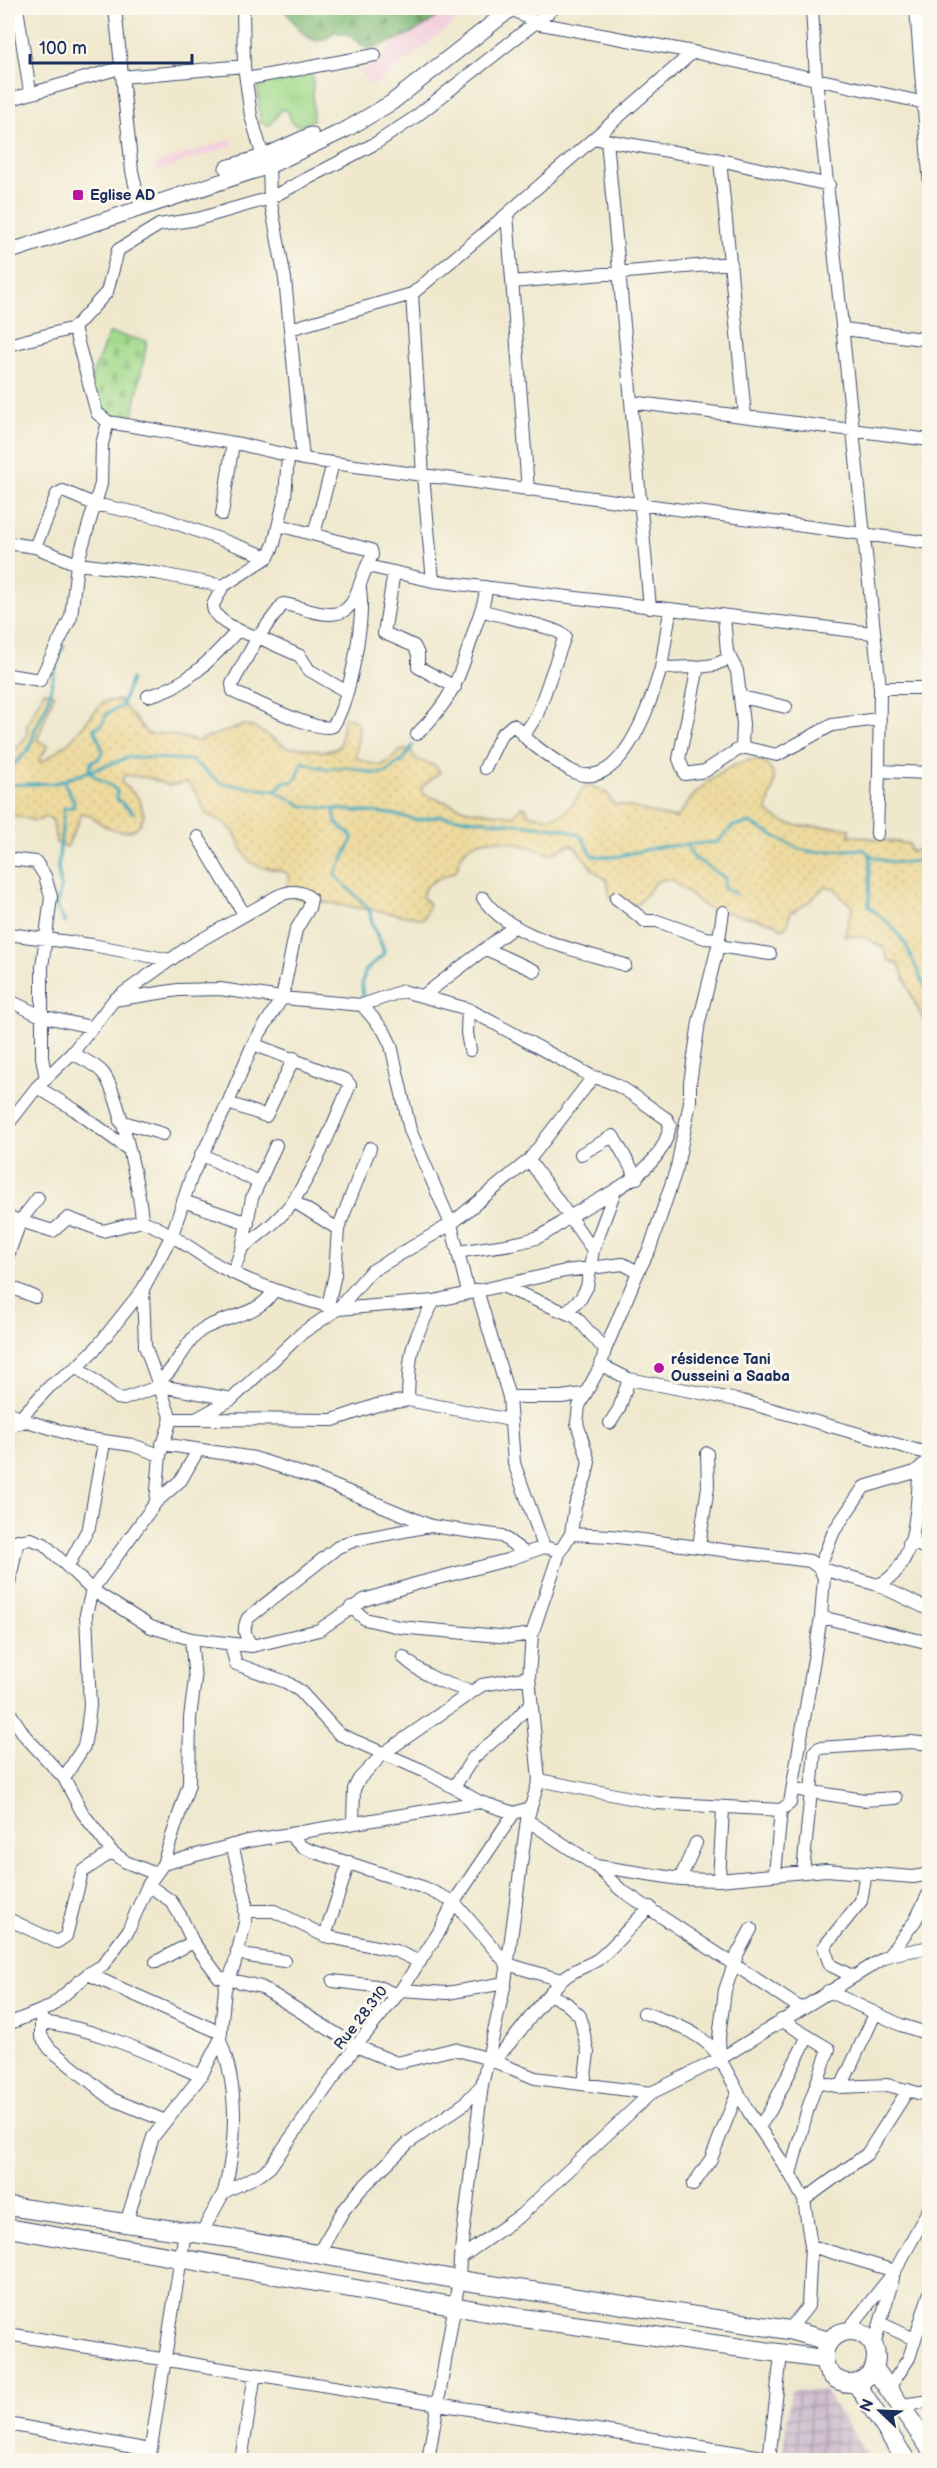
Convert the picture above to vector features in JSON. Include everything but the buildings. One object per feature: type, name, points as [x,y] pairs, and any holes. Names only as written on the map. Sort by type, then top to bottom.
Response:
[{"type":"main road","points":[[8,2205],[193,2233],[459,2280],[789,2330],[829,2341]]},
{"type":"main road","points":[[8,2228],[455,2306],[781,2355],[823,2359]]},
{"type":"main road","points":[[848,2330],[858,2331],[868,2337],[877,2354],[874,2368],[866,2379],[844,2384],[834,2379],[826,2370],[823,2359],[829,2341],[848,2330]]},
{"type":"main road","points":[[874,2368],[930,2448]]},
{"type":"main road","points":[[856,2383],[906,2460]]},
{"type":"street","points":[[17,8],[30,92]]},
{"type":"street","points":[[115,8],[132,171],[138,198]]},
{"type":"street","points":[[243,8],[244,66],[251,116],[266,161],[270,198],[285,279],[303,459]]},
{"type":"street","points":[[8,243],[138,198],[266,161],[351,116],[385,95],[450,46],[495,8]]},
{"type":"street","points":[[8,252],[266,161],[347,129],[391,103],[511,8],[536,23],[693,52],[926,103]]},
{"type":"street","points":[[8,345],[74,327],[107,292],[118,250],[159,225],[198,219],[270,198],[376,143],[414,118],[554,8]]},
{"type":"street","points":[[812,8],[816,78],[844,329],[872,633],[880,688],[877,834]]},
{"type":"street","points":[[916,8],[926,103],[930,187]]},
{"type":"street","points":[[290,329],[412,294],[601,139],[693,52]]},
{"type":"street","points":[[246,79],[375,55]]},
{"type":"street","points":[[8,100],[30,92],[121,72],[244,66]]},
{"type":"street","points":[[601,139],[720,160],[829,185]]},
{"type":"street","points":[[601,139],[619,274],[650,608]]},
{"type":"street","points":[[720,160],[745,415]]},
{"type":"street","points":[[507,214],[528,490]]},
{"type":"street","points":[[512,282],[730,263]]},
{"type":"street","points":[[412,294],[423,476],[433,581]]},
{"type":"street","points":[[74,327],[97,413],[108,422],[233,443],[303,459],[930,543]]},
{"type":"street","points":[[844,329],[930,340]]},
{"type":"street","points":[[631,402],[852,428],[930,440]]},
{"type":"street","points":[[8,675],[40,680],[71,617],[77,564],[101,484],[102,444],[108,422]]},
{"type":"street","points":[[222,514],[233,443]]},
{"type":"street","points":[[288,456],[285,497],[274,544],[268,557],[223,586],[213,610],[237,631],[258,637],[300,656],[309,670],[346,692]]},
{"type":"street","points":[[314,534],[333,463]]},
{"type":"street","points":[[35,547],[59,491],[94,504],[162,518],[268,557]]},
{"type":"street","points":[[279,525],[371,550],[372,555],[350,608],[334,616],[283,604],[258,637],[232,684],[233,691],[328,729],[336,720],[346,692],[362,614],[360,588]]},
{"type":"street","points":[[8,543],[35,547],[77,564],[147,572],[223,586]]},
{"type":"street","points":[[367,566],[433,581],[587,598],[670,611],[872,633]]},
{"type":"street","points":[[394,572],[384,633],[414,646],[418,654],[418,667],[455,687]]},
{"type":"street","points":[[417,734],[439,712],[455,687],[481,610],[486,587]]},
{"type":"street","points":[[481,610],[506,619],[548,627],[565,636],[537,715],[524,735]]},
{"type":"street","points":[[485,768],[501,735],[508,727],[515,726],[572,771],[584,776],[604,772],[616,763],[632,740],[649,708],[662,668],[670,611]]},
{"type":"street","points":[[724,617],[725,643],[737,671],[741,697],[742,747]]},
{"type":"street","points":[[148,696],[188,678],[209,662],[237,631]]},
{"type":"street","points":[[662,668],[714,665],[730,658]]},
{"type":"street","points":[[698,667],[679,759],[681,769],[686,774],[693,775],[705,771],[742,747],[777,755],[832,725],[878,719]]},
{"type":"street","points":[[880,688],[930,688]]},
{"type":"street","points":[[741,697],[786,707]]},
{"type":"street","points":[[879,771],[930,773]]},
{"type":"street","points":[[198,837],[243,914]]},
{"type":"street","points":[[8,859],[36,862],[45,876],[51,897],[42,967],[42,1083]]},
{"type":"street","points":[[8,1124],[42,1083],[72,1053],[114,1000],[170,960],[243,914],[290,891],[311,899],[309,908],[296,930],[282,998],[253,1044],[228,1103],[201,1154],[172,1235],[143,1289],[97,1347],[77,1367],[51,1386],[24,1419],[8,1425]]},
{"type":"street","points":[[483,898],[491,911],[528,933],[625,965]]},
{"type":"street","points":[[616,898],[645,921],[657,921],[719,943],[770,954]]},
{"type":"street","points":[[428,2460],[459,2280],[482,2085],[505,1983],[528,1814],[539,1780],[529,1677],[532,1634],[560,1551],[571,1534],[575,1506],[589,1462],[578,1422],[583,1394],[601,1365],[605,1350],[638,1272],[651,1248],[677,1167],[690,1102],[690,1083],[702,1003],[719,943],[723,912]]},
{"type":"street","points":[[424,995],[515,926]]},
{"type":"street","points":[[8,934],[92,945],[170,960]]},
{"type":"street","points":[[486,949],[535,971]]},
{"type":"street","points":[[114,1000],[178,990],[220,989],[282,998],[362,1005],[403,991],[424,995],[468,1009],[593,1077],[612,1083],[667,1119],[670,1125],[656,1152],[637,1178],[569,1217],[548,1232],[532,1239],[459,1252]]},
{"type":"street","points":[[8,1000],[41,1016],[91,1027]]},
{"type":"street","points":[[362,1005],[389,1038],[410,1130],[452,1224],[459,1252],[509,1397],[514,1463],[544,1546]]},
{"type":"street","points":[[468,1009],[467,1033],[470,1050]]},
{"type":"street","points":[[242,1248],[276,1220],[293,1201],[326,1141],[350,1085],[346,1080],[294,1058],[253,1044]]},
{"type":"street","points":[[72,1053],[93,1065],[107,1079],[128,1149],[142,1221]]},
{"type":"street","points":[[228,1103],[266,1116],[294,1058]]},
{"type":"street","points":[[196,1419],[232,1399],[370,1272],[452,1224],[529,1160],[593,1077]]},
{"type":"street","points":[[42,1083],[128,1149]]},
{"type":"street","points":[[120,1120],[163,1134]]},
{"type":"street","points":[[581,1154],[613,1136],[637,1178]]},
{"type":"street","points":[[233,1273],[242,1248],[258,1182],[276,1145]]},
{"type":"street","points":[[333,1307],[338,1229],[370,1148]]},
{"type":"street","points":[[201,1154],[258,1182]]},
{"type":"street","points":[[529,1160],[593,1250]]},
{"type":"street","points":[[566,1312],[581,1298],[593,1250],[615,1191]]},
{"type":"street","points":[[8,1255],[21,1220],[38,1198]]},
{"type":"street","points":[[183,1201],[248,1223]]},
{"type":"street","points":[[293,1201],[338,1229]]},
{"type":"street","points":[[8,1217],[52,1231],[68,1218],[103,1231],[142,1221],[172,1235],[233,1273],[274,1290],[333,1307],[434,1300],[590,1268],[623,1264],[638,1272]]},
{"type":"street","points":[[8,1286],[35,1298]]},
{"type":"street","points":[[502,1286],[566,1312],[581,1321],[605,1350]]},
{"type":"street","points":[[143,1289],[145,1346],[171,1419],[161,1449],[156,1502]]},
{"type":"street","points":[[77,1367],[117,1398],[124,1399],[159,1384],[199,1332],[263,1306],[274,1290]]},
{"type":"street","points":[[408,1400],[409,1355],[413,1340],[434,1300]]},
{"type":"street","points":[[601,1365],[629,1379],[742,1401],[930,1454]]},
{"type":"street","points":[[610,1424],[619,1409],[629,1379]]},
{"type":"street","points":[[159,1384],[232,1399]]},
{"type":"street","points":[[509,1397],[561,1397],[583,1394]]},
{"type":"street","points":[[171,1419],[271,1418],[326,1421],[377,1405],[408,1400],[510,1420]]},
{"type":"street","points":[[8,1412],[104,1443],[198,1450],[254,1458],[304,1474],[431,1526],[502,1536],[525,1553]]},
{"type":"street","points":[[68,1566],[89,1527],[104,1443]]},
{"type":"street","points":[[64,1778],[84,1746],[87,1730],[90,1706],[86,1614],[92,1590],[156,1502],[182,1480],[198,1450]]},
{"type":"street","points":[[699,1546],[708,1487],[707,1452]]},
{"type":"street","points":[[819,1568],[834,1532],[864,1487],[915,1472],[930,1459]]},
{"type":"street","points":[[878,1585],[893,1576],[902,1564],[918,1504],[919,1476],[915,1472]]},
{"type":"street","points":[[252,1646],[245,1635],[244,1626],[248,1618],[338,1547],[356,1540],[431,1526]]},
{"type":"street","points":[[571,1534],[699,1546],[810,1561],[819,1568],[878,1585],[930,1610]]},
{"type":"street","points":[[8,1588],[13,1541],[31,1539],[44,1544],[92,1590],[151,1627],[191,1640],[252,1646],[319,1630],[364,1600],[415,1584],[507,1560],[544,1546],[560,1551]]},
{"type":"street","points":[[909,1542],[930,1549]]},
{"type":"street","points":[[539,1780],[656,1803],[723,1809],[782,1810],[790,1803],[793,1789],[821,1617],[824,1577],[819,1568]]},
{"type":"street","points":[[351,1607],[365,1620],[399,1627],[510,1637],[532,1634]]},
{"type":"street","points":[[821,1617],[930,1643]]},
{"type":"street","points":[[8,2024],[41,2017],[88,1974],[102,1966],[115,1951],[155,1874],[189,1784],[190,1718],[195,1679],[191,1640]]},
{"type":"street","points":[[231,1645],[232,1658],[241,1668],[286,1682],[316,1707],[329,1726],[339,1734],[384,1753],[480,1802],[514,1813],[528,1814],[596,1866],[621,1890],[800,2008]]},
{"type":"street","points":[[403,1658],[419,1672],[435,1681],[471,1690]]},
{"type":"street","points":[[353,1822],[354,1789],[359,1779],[384,1753],[471,1690],[482,1685],[529,1677]]},
{"type":"street","points":[[454,1787],[473,1758],[507,1730],[531,1703]]},
{"type":"street","points":[[8,1710],[25,1736],[64,1778],[82,1812],[112,1852],[126,1862],[155,1874],[180,1914],[193,1942],[219,1977],[261,1986],[356,2046],[396,2062],[427,2057],[443,2050],[454,2049],[489,2059],[535,2078],[651,2093]]},
{"type":"street","points":[[804,1871],[813,1756],[819,1748],[911,1742],[930,1744]]},
{"type":"street","points":[[793,1789],[864,1800],[896,1798]]},
{"type":"street","points":[[155,1874],[232,1845],[353,1822],[480,1802]]},
{"type":"street","points":[[719,1880],[723,1809]]},
{"type":"street","points":[[775,1874],[782,1810]]},
{"type":"street","name":"Rue 28.310","points":[[224,2192],[261,2174],[270,2167],[356,2046],[420,1962],[454,1902],[514,1813]]},
{"type":"street","points":[[289,1834],[302,1846],[425,1887],[454,1902],[507,1964],[561,1980]]},
{"type":"street","points":[[680,1879],[696,1843]]},
{"type":"street","points":[[126,2223],[146,2155],[163,2120],[201,2076],[220,2036],[228,1979],[237,1951],[245,1911],[244,1887],[232,1845]]},
{"type":"street","points":[[8,1919],[57,1942],[62,1941],[66,1936],[82,1872],[112,1852]]},
{"type":"street","points":[[325,1936],[349,1862]]},
{"type":"street","points":[[596,1866],[680,1879],[719,1880],[804,1871],[913,1877],[930,1874]]},
{"type":"street","points":[[852,1976],[830,1965],[824,1947],[861,1901],[866,1873]]},
{"type":"street","points":[[460,2258],[521,2215],[651,2093],[720,2059],[889,1954],[915,1921],[930,1891]]},
{"type":"street","points":[[489,2059],[516,2039],[561,1980],[582,1965],[600,1958],[650,1907]]},
{"type":"street","points":[[245,1911],[274,1911],[325,1936],[396,1951],[420,1962]]},
{"type":"street","points":[[720,2059],[722,2014],[734,1965],[751,1929]]},
{"type":"street","points":[[156,1962],[193,1942]]},
{"type":"street","points":[[889,1954],[930,1947]]},
{"type":"street","points":[[237,1951],[248,1956],[284,1961]]},
{"type":"street","points":[[88,1974],[220,2036]]},
{"type":"street","points":[[333,1981],[376,1986],[399,1992],[447,1993],[505,1983]]},
{"type":"street","points":[[828,1991],[875,2014],[926,2033]]},
{"type":"street","points":[[549,1994],[566,2003],[580,2016],[588,2054],[584,2084]]},
{"type":"street","points":[[644,2013],[671,2023],[713,2047],[804,2200],[811,2246],[808,2306],[789,2330]]},
{"type":"street","points":[[841,2087],[875,2014]]},
{"type":"street","points":[[41,2017],[100,2034],[201,2076]]},
{"type":"street","points":[[41,2017],[44,2043],[102,2092],[112,2099],[163,2120]]},
{"type":"street","points":[[781,2020],[829,2049],[790,2174]]},
{"type":"street","points":[[8,2424],[149,2455],[167,2360],[182,2258],[193,2233],[224,2192],[233,2150],[230,2074],[220,2036]]},
{"type":"street","points":[[759,2127],[770,2111],[808,2036]]},
{"type":"street","points":[[817,2082],[841,2087],[887,2085],[930,2096]]},
{"type":"street","points":[[318,2254],[343,2211],[361,2189],[408,2143],[464,2104],[482,2085]]},
{"type":"street","points":[[804,2200],[867,2154],[908,2090]]},
{"type":"street","points":[[693,2186],[711,2159],[738,2091]]},
{"type":"street","points":[[848,2330],[895,2271],[930,2207]]},
{"type":"street","points":[[811,2246],[895,2271]]},
{"type":"street","points":[[874,2345],[895,2271]]},
{"type":"street","points":[[889,2388],[909,2358],[914,2339],[927,2315],[930,2292]]},
{"type":"street","points":[[880,2323],[914,2339]]},
{"type":"street","points":[[8,2334],[769,2459],[781,2355]]},
{"type":"street","points":[[241,2460],[255,2374]]},
{"type":"street","points":[[902,2405],[930,2401]]},
{"type":"shaded area","points":[[446,8],[473,8],[373,87],[359,72],[390,51],[387,46],[430,23]]},
{"type":"shaded area","points":[[232,139],[234,145],[157,171],[154,164]]},
{"type":"shaded area","points":[[791,2390],[825,2391],[870,2460],[782,2460]]},
{"type":"green space","points":[[283,8],[446,9],[410,34],[368,49],[346,34],[334,32],[326,39],[312,40],[300,30]]},
{"type":"green space","points":[[307,73],[313,77],[313,120],[300,126],[292,123],[288,111],[282,109],[270,125],[260,123],[258,86],[278,76]]},
{"type":"green space","points":[[109,333],[147,341],[131,426],[108,422],[89,383]]},
{"type":"sand","points":[[44,691],[54,695],[37,740],[48,746],[39,760],[41,763],[70,741],[103,702],[119,700],[148,734],[168,734],[197,741],[244,725],[254,727],[288,748],[320,751],[339,747],[345,717],[351,718],[359,725],[356,758],[380,765],[388,762],[401,751],[410,749],[416,759],[436,766],[440,772],[421,788],[423,794],[468,810],[514,816],[520,807],[527,808],[528,814],[538,816],[562,814],[573,804],[583,787],[589,785],[607,793],[613,804],[676,818],[703,786],[724,771],[747,761],[757,760],[765,763],[770,768],[774,779],[767,811],[777,818],[796,825],[850,829],[849,835],[909,844],[911,852],[929,847],[929,876],[920,885],[919,893],[920,905],[929,923],[929,1027],[916,1005],[899,964],[888,960],[884,948],[864,937],[844,936],[853,907],[841,897],[835,888],[824,888],[809,902],[790,913],[787,926],[781,929],[774,923],[707,908],[670,879],[657,881],[638,904],[616,905],[610,896],[607,880],[595,872],[571,844],[551,854],[518,844],[493,840],[472,845],[463,853],[456,871],[427,887],[422,896],[429,904],[424,919],[294,897],[287,892],[288,874],[252,863],[233,831],[224,823],[205,813],[196,792],[187,782],[169,786],[150,778],[125,775],[121,782],[136,795],[142,807],[144,815],[140,824],[134,829],[118,831],[82,813],[67,847],[56,843],[53,820],[47,817],[36,821],[8,814],[8,756],[27,735],[27,725]]},
{"type":"waterway","points":[[8,771],[30,748],[35,730],[47,704],[58,658],[64,646]]},
{"type":"waterway","points":[[131,679],[121,707],[107,713],[102,725],[94,728],[103,751],[98,759],[91,762],[89,771],[117,791],[117,799],[134,813]]},
{"type":"waterway","points":[[275,791],[284,782],[292,782],[297,778],[302,762],[326,769],[349,767],[376,774],[388,772],[395,764],[402,762],[413,745]]},
{"type":"waterway","points":[[8,785],[56,783],[130,757],[191,760],[221,783],[275,791],[303,806],[392,814],[417,820],[439,816],[565,829],[581,836],[593,856],[615,857],[658,847],[718,842],[733,826],[750,823],[799,849],[813,852],[863,849],[877,858],[895,862],[913,861],[930,856]]},
{"type":"waterway","points":[[63,781],[74,801],[73,807],[64,808],[58,868],[61,887],[56,905],[65,923]]},
{"type":"waterway","points":[[334,808],[336,823],[352,836],[351,843],[335,875],[369,909],[373,926],[384,950],[383,955],[365,971],[362,985],[363,1001]]},
{"type":"waterway","points":[[686,844],[693,857],[725,878],[723,887],[736,894]]},
{"type":"waterway","points":[[870,856],[869,907],[892,926],[906,945],[930,998]]},
{"type":"place","name":"Eglise AD","points":[[78,195]]},
{"type":"place","name":"résidence Tani Ousseini a Saaba","points":[[659,1368]]}]
